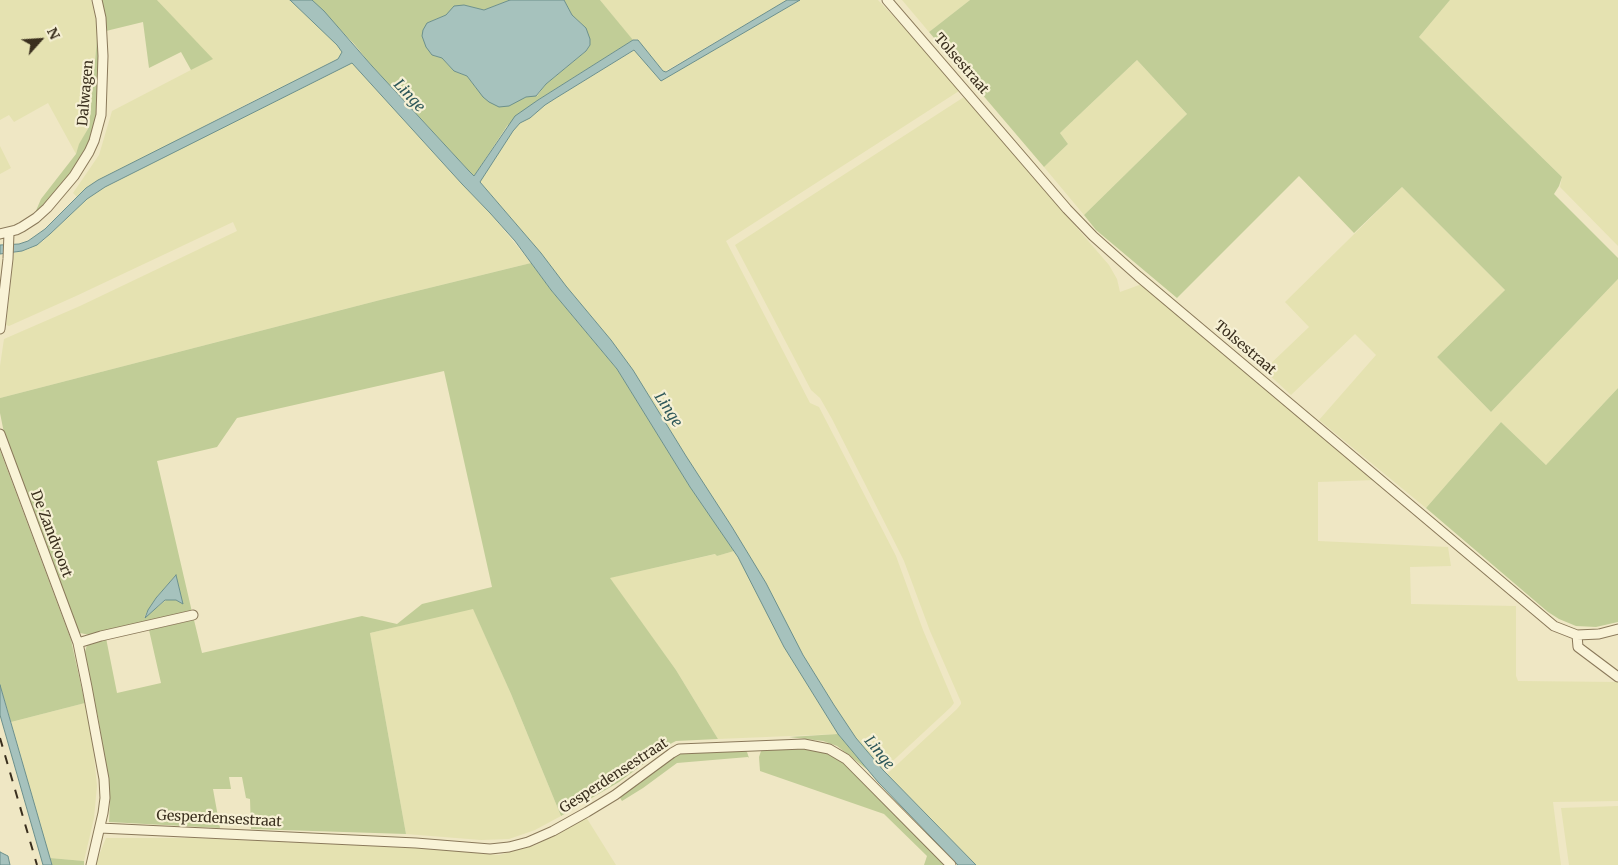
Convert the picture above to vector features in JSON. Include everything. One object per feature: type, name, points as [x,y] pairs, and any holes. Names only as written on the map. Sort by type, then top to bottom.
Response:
[{"type":"street","name":"Dalwagen","points":[[6,236],[36,218],[47,208],[74,176],[90,152],[101,115],[104,56],[101,18],[97,0]]},
{"type":"street","name":"Tolsestraat","points":[[887,0],[1067,209],[1093,236],[1153,289],[1554,626],[1577,635]]},
{"type":"street","points":[[0,329],[8,259],[6,236]]},
{"type":"street","name":"De Zandvoort","points":[[0,434],[78,643],[104,779],[105,798],[92,865]]},
{"type":"street","points":[[78,643],[193,615]]},
{"type":"street","points":[[1618,629],[1599,634],[1577,635],[1578,647],[1618,677]]},
{"type":"street","name":"Gesperdensestraat","points":[[100,828],[416,842],[490,848],[509,847],[528,842],[553,831],[587,812],[615,795],[679,749],[804,744],[829,749],[846,759],[951,865]]},
{"type":"shaded area","points":[[0,0],[91,0],[98,28],[89,127],[76,154],[48,103],[14,122],[9,115],[0,120]]},
{"type":"shaded area","points":[[157,0],[290,0],[337,44],[342,52],[338,59],[235,110],[86,188],[77,197],[73,193],[99,155],[112,111],[212,59]]},
{"type":"shaded area","points":[[600,0],[787,0],[664,72],[637,39],[633,40],[630,37]]},
{"type":"shaded area","points":[[800,0],[878,0],[914,38],[959,91],[726,241],[810,403],[819,407],[896,556],[923,630],[954,703],[883,770],[856,738],[834,705],[791,635],[766,583],[633,370],[541,253],[480,182],[520,123],[530,118],[556,98],[635,50],[661,81]]},
{"type":"shaded area","points":[[902,0],[970,0],[929,32]]},
{"type":"shaded area","points":[[1450,0],[1618,0],[1618,246],[1560,187],[1562,177],[1419,37]]},
{"type":"shaded area","points":[[1137,60],[1187,114],[1084,215],[1044,167],[1068,144],[1060,133]]},
{"type":"shaded area","points":[[350,63],[353,64],[490,213],[531,263],[0,398],[0,366],[4,339],[80,306],[237,231],[233,222],[9,326],[6,325],[14,253],[29,249],[43,241],[87,199],[105,187]]},
{"type":"shaded area","points":[[964,97],[1109,265],[1117,279],[1120,292],[1142,284],[1376,480],[1318,482],[1318,541],[1448,547],[1451,566],[1410,567],[1411,604],[1516,606],[1516,676],[1518,681],[1618,682],[1618,801],[1553,802],[1561,865],[976,865],[887,774],[957,709],[961,702],[930,631],[904,561],[832,419],[820,398],[811,390],[735,245]]},
{"type":"shaded area","points":[[0,146],[11,168],[0,174]]},
{"type":"shaded area","points":[[1402,187],[1505,290],[1437,357],[1491,412],[1618,279],[1618,388],[1546,465],[1501,422],[1426,508],[1319,420],[1376,355],[1355,334],[1291,395],[1264,370],[1309,327],[1285,302]]},
{"type":"shaded area","points":[[734,551],[784,647],[838,734],[718,739],[676,670],[609,578]]},
{"type":"shaded area","points":[[473,608],[561,816],[535,830],[509,839],[481,840],[406,834],[370,633]]},
{"type":"shaded area","points":[[85,703],[93,746],[97,786],[94,818],[84,861],[50,858],[11,722]]},
{"type":"shaded area","points":[[1618,806],[1618,865],[1569,865],[1561,808]]},
{"type":"shaded area","points":[[586,817],[616,865],[95,865],[106,838],[193,838],[420,848],[499,855],[536,845]]},
{"type":"green space","points":[[101,0],[157,0],[213,59],[191,70],[181,52],[149,68],[143,22],[106,31]]},
{"type":"green space","points":[[312,0],[510,0],[484,10],[464,5],[427,23],[432,55],[442,58],[454,71],[467,76],[477,89],[521,99],[531,95],[537,96],[546,84],[586,51],[590,45],[586,28],[572,15],[564,0],[600,0],[633,40],[538,100],[507,126],[474,176]]},
{"type":"green space","points":[[970,0],[1450,0],[1419,37],[1562,177],[1554,194],[1618,258],[1618,279],[1491,412],[1437,357],[1505,290],[1402,187],[1354,233],[1299,176],[1177,298],[1096,230],[1084,215],[1187,114],[1137,60],[1060,133],[1068,144],[1044,167],[929,32]]},
{"type":"green space","points":[[98,28],[97,113],[95,125],[88,144],[71,172],[46,204],[35,213],[41,199],[76,154],[79,144],[89,127]]},
{"type":"green space","points":[[531,263],[617,369],[690,487],[734,551],[610,578],[676,670],[718,739],[676,741],[619,782],[561,816],[511,694],[473,609],[370,633],[406,834],[251,829],[250,799],[246,798],[242,777],[229,777],[231,789],[213,789],[220,828],[109,822],[108,777],[98,717],[84,655],[87,645],[106,638],[117,693],[161,683],[149,630],[194,620],[202,653],[362,616],[397,624],[422,604],[492,587],[444,371],[237,418],[217,447],[157,461],[192,612],[90,635],[80,633],[75,628],[4,433],[0,413],[0,398]],"holes":[[[176,575],[182,603],[176,600],[166,600],[144,618],[156,598]]]},
{"type":"green space","points":[[1618,388],[1618,622],[1596,627],[1576,626],[1548,612],[1426,508],[1501,422],[1546,465]]},
{"type":"green space","points":[[0,450],[71,640],[85,703],[11,722],[0,685]]},
{"type":"green space","points":[[838,734],[869,771],[837,746],[823,741],[789,737]]},
{"type":"green space","points":[[806,747],[825,750],[839,757],[947,865],[924,865],[927,856],[884,814],[760,771],[759,757],[762,748]]},
{"type":"green space","points":[[743,749],[747,752],[749,758],[677,763],[622,801],[620,798],[621,795],[678,753]]},
{"type":"green space","points":[[50,858],[84,861],[84,865],[52,865]]},
{"type":"water","points":[[290,0],[312,0],[324,11],[474,176],[515,116],[633,40],[638,40],[663,71],[666,72],[787,0],[800,0],[661,81],[634,50],[545,105],[530,118],[520,123],[480,182],[541,253],[633,370],[766,583],[803,655],[856,738],[883,770],[976,865],[958,865],[878,782],[838,734],[784,647],[738,557],[690,487],[617,369],[551,290],[515,241],[352,63],[105,187],[87,199],[37,245],[22,251],[0,254],[0,245],[19,244],[28,241],[45,229],[86,188],[98,180],[338,59],[342,52],[337,45]]},
{"type":"water","points":[[510,0],[564,0],[572,15],[586,28],[590,45],[586,51],[546,84],[536,96],[526,97],[509,106],[499,107],[483,97],[467,76],[454,71],[442,58],[432,55],[426,47],[422,36],[427,23],[446,15],[454,6],[464,5],[484,10]]},
{"type":"water","points":[[176,575],[183,604],[176,600],[165,600],[145,618],[156,598]]},
{"type":"water","points":[[0,685],[52,865],[43,865],[0,715]]},
{"type":"water","points":[[0,852],[8,856],[10,865],[0,865]]},
{"type":"railway","points":[[0,738],[37,865]]},
{"type":"water label","name":"Linge","points":[[409,96]]},
{"type":"water label","name":"Linge","points":[[668,410]]},
{"type":"water label","name":"Linge","points":[[879,753]]}]
